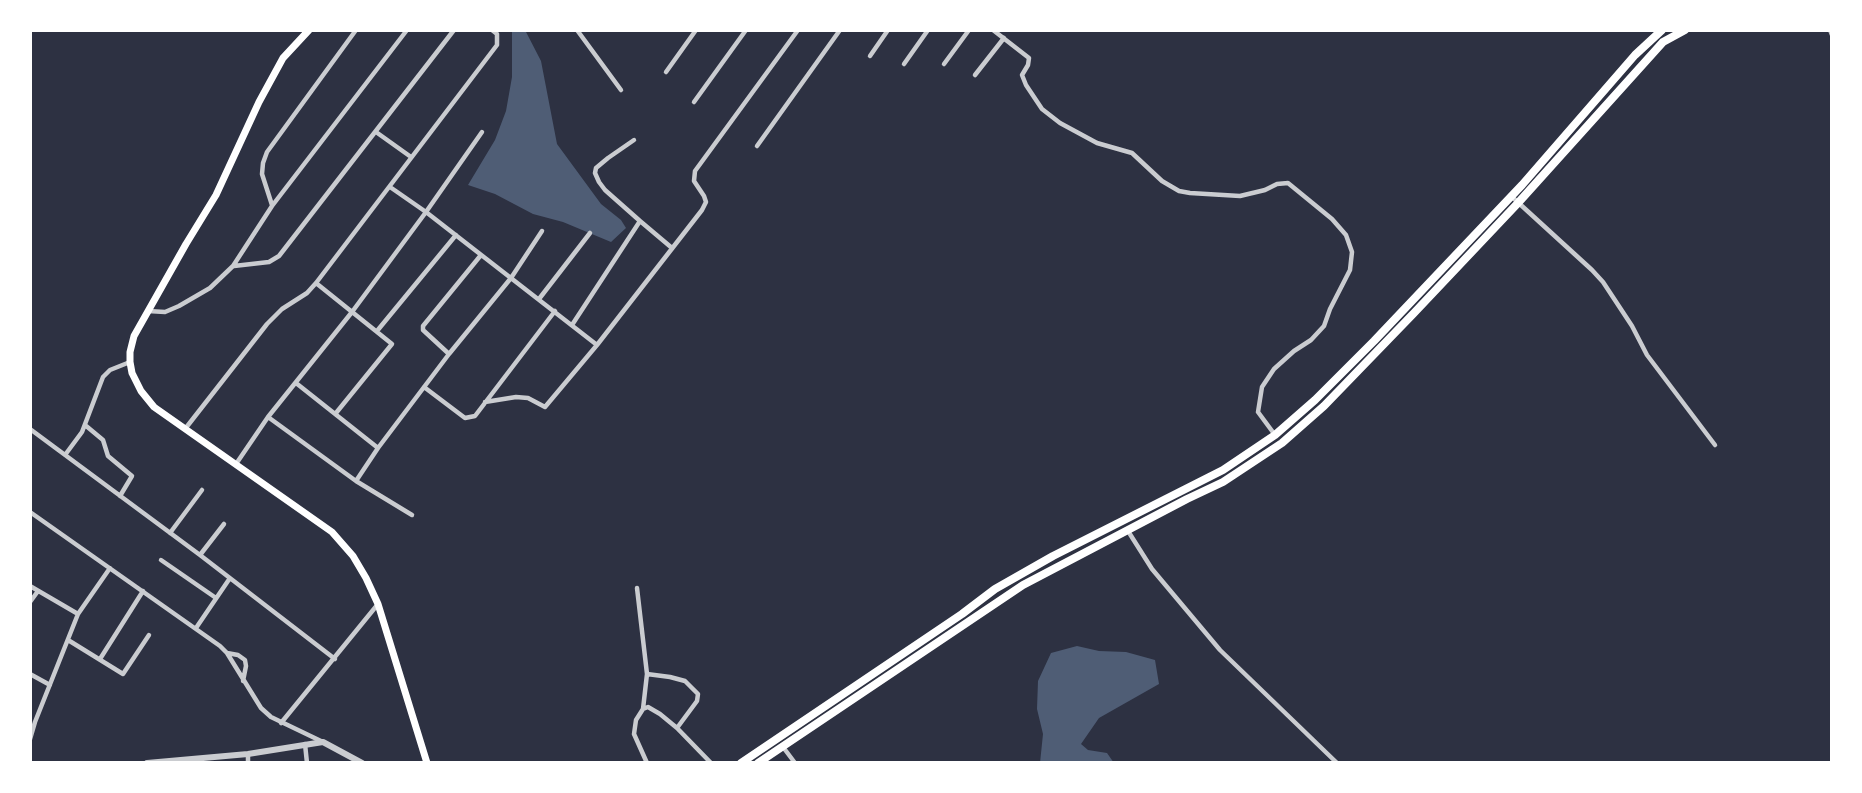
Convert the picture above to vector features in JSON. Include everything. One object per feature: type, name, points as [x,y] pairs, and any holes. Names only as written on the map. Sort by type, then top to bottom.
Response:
[{"type":"main road","points":[[309,30],[283,58],[216,195],[134,336],[130,362],[132,373],[141,391],[154,406],[314,519],[337,537],[353,556],[378,604],[427,763]]},
{"type":"main road","points":[[741,763],[995,589],[1053,556],[1224,470],[1275,435],[1366,350],[1511,196],[1635,55],[1662,30]]},
{"type":"main road","points":[[758,763],[1023,585],[1223,482],[1282,443],[1324,406],[1518,203],[1649,56],[1663,42],[1685,30]]},
{"type":"main road","points":[[900,656],[906,664]]},
{"type":"street","points":[[272,206],[262,174],[262,163],[267,152],[356,30]]},
{"type":"street","points":[[148,311],[165,312],[179,306],[210,288],[233,266],[272,206],[406,30]]},
{"type":"street","points":[[233,266],[269,262],[279,256],[454,30]]},
{"type":"street","points":[[185,429],[267,324],[282,309],[307,293],[316,283],[390,187],[497,45],[497,34],[492,30]]},
{"type":"street","points":[[577,30],[621,90]]},
{"type":"street","points":[[666,72],[696,30]]},
{"type":"street","points":[[694,102],[746,30]]},
{"type":"street","points":[[485,402],[516,397],[528,398],[545,407],[597,345],[702,210],[706,202],[694,181],[695,171],[798,30]]},
{"type":"street","points":[[757,146],[840,30]]},
{"type":"street","points":[[870,56],[888,30]]},
{"type":"street","points":[[904,64],[928,30]]},
{"type":"street","points":[[944,64],[969,30]]},
{"type":"street","points":[[993,30],[1029,58],[1022,78],[1046,113],[1090,140],[1132,153],[1155,176],[1172,188],[1190,193],[1240,196],[1265,190],[1277,184],[1288,183],[1332,219],[1346,235],[1352,252],[1350,270],[1324,326],[1311,340],[1293,351],[1274,369],[1262,387],[1258,412],[1275,435]]},
{"type":"street","points":[[975,75],[1004,38]]},
{"type":"street","points":[[376,132],[411,157]]},
{"type":"street","points":[[236,464],[268,417],[352,312],[482,132]]},
{"type":"street","points":[[634,140],[608,158],[596,168],[595,172],[605,190],[672,248]]},
{"type":"street","points":[[390,187],[426,212],[597,345]]},
{"type":"street","points":[[1511,196],[1603,282],[1626,316],[1647,355],[1715,445]]},
{"type":"street","points":[[572,325],[640,221]]},
{"type":"street","points":[[356,482],[378,448],[449,354],[511,278],[542,231]]},
{"type":"street","points":[[539,299],[590,233]]},
{"type":"street","points":[[377,332],[456,235]]},
{"type":"street","points":[[449,354],[423,330],[423,327],[481,255]]},
{"type":"street","points":[[316,283],[391,342],[391,346],[336,413]]},
{"type":"street","points":[[424,387],[465,418],[475,416],[555,311]]},
{"type":"street","points":[[65,455],[85,425],[103,376],[110,370],[130,362]]},
{"type":"street","points":[[296,383],[378,448]]},
{"type":"street","points":[[268,417],[356,482],[412,515]]},
{"type":"street","points":[[85,425],[103,440],[108,456],[131,474],[132,477],[120,496]]},
{"type":"street","points":[[30,429],[201,555],[335,658]]},
{"type":"street","points":[[170,533],[202,490]]},
{"type":"street","points":[[30,512],[196,628],[227,653],[261,708],[281,723],[362,763]]},
{"type":"street","points":[[201,555],[224,524]]},
{"type":"street","points":[[1128,531],[1152,569],[1220,650],[1337,763]]},
{"type":"street","points":[[161,561],[216,598]]},
{"type":"street","points":[[30,739],[32,720],[50,685],[78,614],[110,568]]},
{"type":"street","points":[[196,628],[230,578]]},
{"type":"street","points":[[30,586],[78,614]]},
{"type":"street","points":[[638,588],[647,674],[643,709],[636,720],[634,734],[647,763]]},
{"type":"street","points":[[30,602],[38,591]]},
{"type":"street","points":[[100,659],[143,591]]},
{"type":"street","points":[[281,723],[378,604]]},
{"type":"street","points":[[68,640],[123,674],[149,635]]},
{"type":"street","points":[[227,653],[238,655],[245,660],[243,681]]},
{"type":"street","points":[[30,674],[50,685]]},
{"type":"street","points":[[647,674],[685,681],[698,694],[697,701],[677,728]]},
{"type":"street","points":[[643,709],[648,707],[660,714],[711,763]]},
{"type":"street","points":[[147,763],[248,754],[323,742]]},
{"type":"street","points":[[305,744],[307,763]]},
{"type":"street","points":[[783,747],[795,763]]},
{"type":"street","points":[[248,754],[248,763]]},
{"type":"water","points":[[512,30],[525,30],[541,61],[557,144],[601,204],[621,220],[626,228],[611,242],[563,222],[533,214],[495,194],[468,185],[495,140],[506,111],[512,77]]},
{"type":"water","points":[[1077,646],[1099,651],[1126,652],[1155,660],[1159,684],[1099,718],[1081,744],[1088,750],[1107,753],[1114,763],[1040,763],[1043,734],[1037,709],[1038,681],[1051,653]]}]
